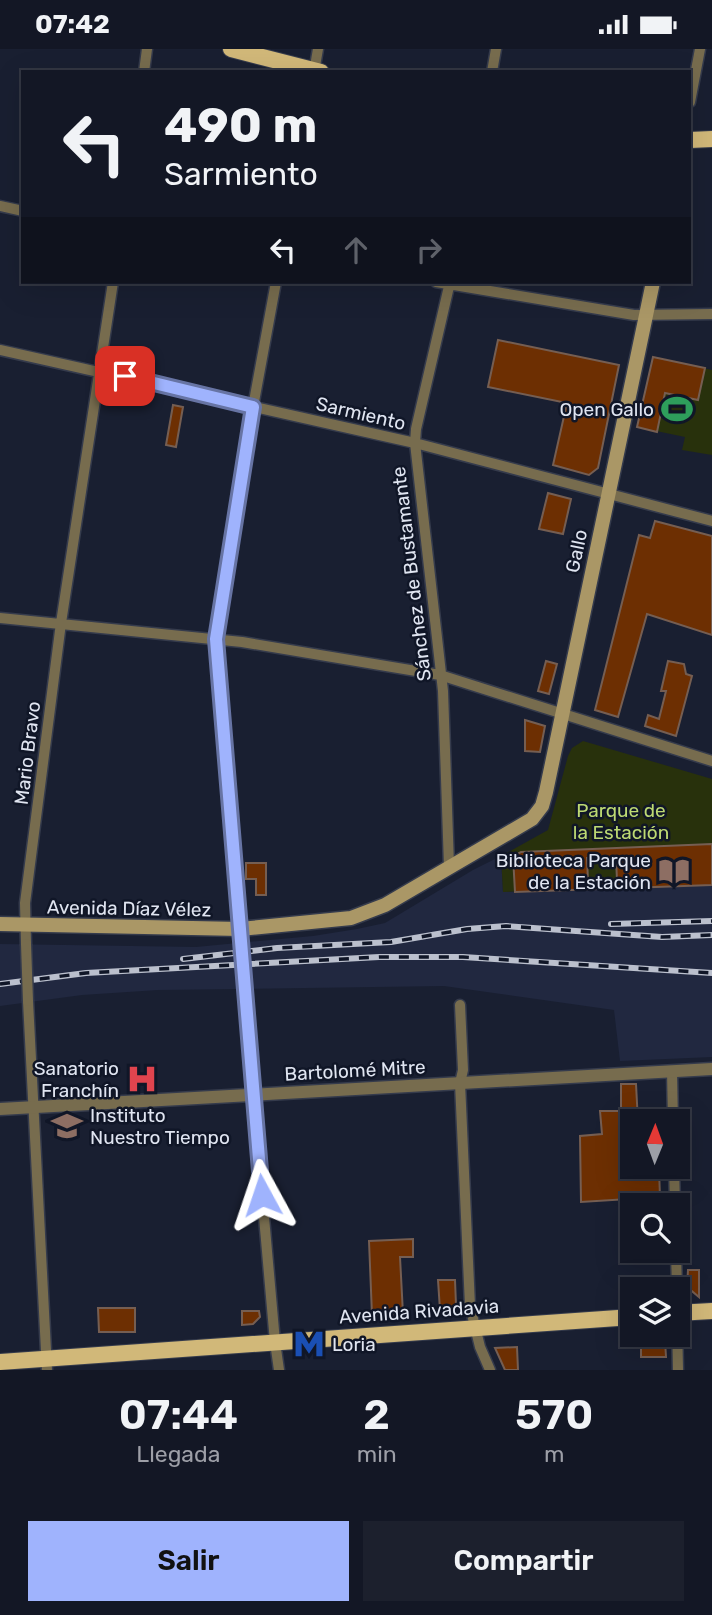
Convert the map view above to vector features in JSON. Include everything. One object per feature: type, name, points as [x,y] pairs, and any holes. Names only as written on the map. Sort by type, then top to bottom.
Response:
[{"type":"main road","points":[[231,49],[312,70]]},
{"type":"main road","points":[[691,140],[712,139]]},
{"type":"main road","name":"Gallo","points":[[527,823],[542,806],[653,284]]},
{"type":"main road","name":"Avenida Díaz Vélez","points":[[0,923],[241,936],[351,918],[366,914],[527,823]]},
{"type":"main road","points":[[690,1313],[712,1311]]},
{"type":"main road","name":"Avenida Rivadavia","points":[[0,1362],[46,1364],[275,1342],[620,1318]]},
{"type":"street","points":[[144,70],[147,49]]},
{"type":"street","points":[[316,70],[318,49]]},
{"type":"street","points":[[492,70],[496,49]]},
{"type":"street","points":[[691,97],[700,49]]},
{"type":"street","points":[[0,207],[21,211]]},
{"type":"street","name":"Mario Bravo","points":[[46,1364],[25,903],[61,623],[113,284]]},
{"type":"street","points":[[276,284],[216,639],[253,1095],[279,1370]]},
{"type":"street","name":"Sánchez de Bustamante","points":[[449,284],[415,443],[443,691],[449,866]]},
{"type":"street","points":[[455,284],[634,315],[712,314]]},
{"type":"street","name":"Sarmiento","points":[[0,350],[99,370],[415,443],[712,521]]},
{"type":"street","points":[[0,618],[216,639],[440,675],[712,761]]},
{"type":"street","points":[[460,1005],[463,1070],[460,1083],[470,1306],[490,1370]]},
{"type":"street","name":"Bartolomé Mitre","points":[[0,1109],[712,1069]]},
{"type":"street","points":[[672,1071],[673,1109]]},
{"type":"street","points":[[678,1347],[678,1370]]},
{"type":"shaded area","points":[[501,856],[503,892],[712,885],[712,1057],[620,1061],[614,1010],[444,986],[158,990],[82,995],[0,1006],[0,944],[196,947],[357,929],[385,923]]},
{"type":"green space","name":"Open Gallo","points":[[653,357],[712,370],[712,455],[682,450],[685,437],[637,427]]},
{"type":"green space","name":"Parque de la Estación","points":[[583,741],[712,779],[712,885],[503,892],[501,856],[548,830],[568,756],[572,748]]},
{"type":"building","points":[[498,340],[619,365],[598,468],[589,475],[553,465],[567,403],[488,387]]},
{"type":"building","points":[[653,357],[705,368],[698,400],[665,393],[657,432],[637,427]]},
{"type":"building","points":[[173,405],[183,407],[176,447],[166,445]]},
{"type":"building","points":[[548,493],[571,499],[563,534],[539,529]]},
{"type":"building","points":[[655,521],[712,536],[712,635],[647,614],[618,717],[595,710],[639,535],[650,538]]},
{"type":"building","points":[[546,661],[557,664],[549,694],[538,691]]},
{"type":"building","points":[[668,661],[684,664],[686,674],[692,676],[676,736],[645,726],[648,715],[659,719],[666,691],[661,691]]},
{"type":"building","points":[[525,720],[545,726],[540,752],[525,751]]},
{"type":"building","points":[[712,844],[712,885],[515,892],[513,856],[521,852]],"holes":[[[587,858],[616,858],[617,880],[588,881]]]},
{"type":"building","points":[[246,863],[266,863],[266,895],[256,895],[256,879],[246,879]]},
{"type":"building","points":[[621,1084],[636,1084],[637,1109],[621,1109]]},
{"type":"building","points":[[600,1111],[620,1111],[620,1179],[659,1179],[660,1193],[620,1193],[620,1200],[581,1202],[580,1136],[602,1134]]},
{"type":"building","name":"Instituto Nuestro Tiempo","points":[[73,1115],[74,1135],[62,1136],[61,1116]]},
{"type":"building","points":[[413,1239],[413,1257],[400,1257],[403,1314],[372,1315],[369,1241]]},
{"type":"building","points":[[688,1270],[699,1270],[699,1297],[690,1290],[690,1277],[688,1277]]},
{"type":"building","points":[[438,1280],[455,1280],[456,1305],[452,1309],[440,1310]]},
{"type":"building","points":[[98,1308],[135,1308],[135,1332],[99,1332]]},
{"type":"building","points":[[242,1311],[259,1311],[260,1317],[253,1324],[242,1325]]},
{"type":"building","points":[[517,1347],[518,1370],[505,1370],[495,1348]]},
{"type":"building","points":[[641,1347],[665,1347],[666,1357],[641,1357]]},
{"type":"railway","points":[[611,924],[712,921]]},
{"type":"railway","points":[[183,959],[277,948],[391,942],[467,929],[506,926],[662,937],[712,935]]},
{"type":"railway","points":[[0,984],[86,973],[379,957],[463,957],[712,973]]},
{"type":"place","name":"Open Gallo","points":[[677,409]]},
{"type":"place","name":"Biblioteca Parque de la Estación","points":[[674,871]]},
{"type":"place","name":"Sanatorio Franchín","points":[[142,1079]]},
{"type":"place","name":"Instituto Nuestro Tiempo","points":[[67,1126]]},
{"type":"place","name":"Loria","points":[[309,1344]]},
{"type":"route","points":[[125,376],[253,407],[216,639],[262,1195]]}]
